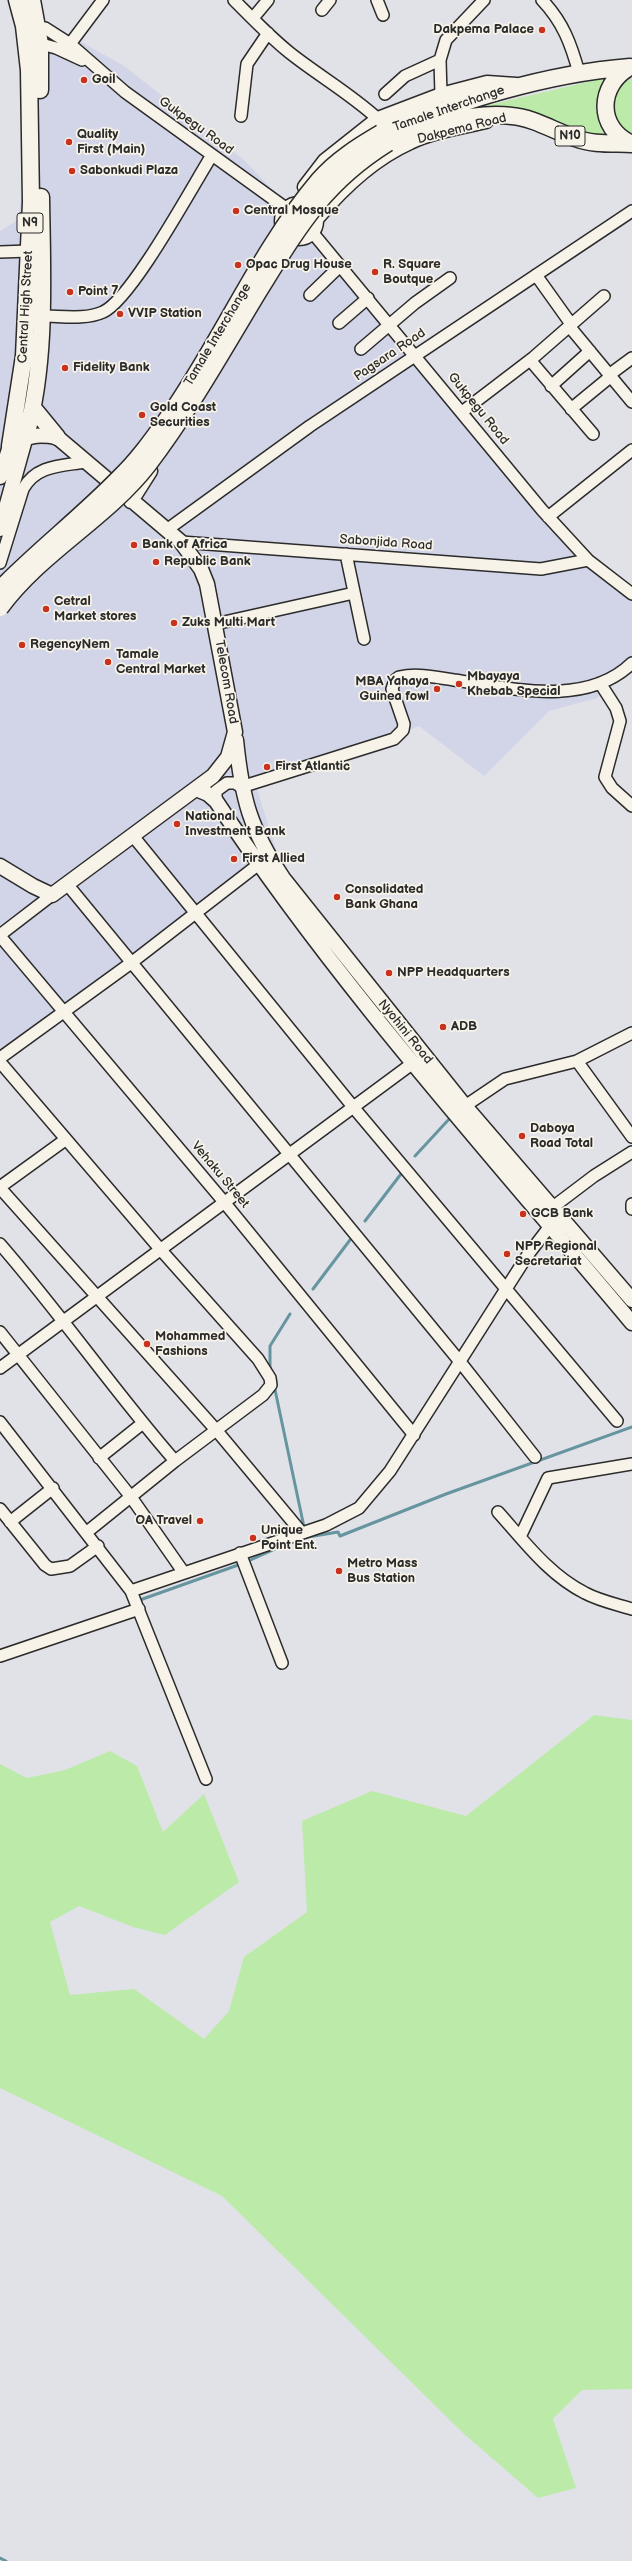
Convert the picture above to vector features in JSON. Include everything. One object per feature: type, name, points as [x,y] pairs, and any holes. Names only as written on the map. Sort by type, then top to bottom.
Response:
[{"type":"highway","name":"Central High Street","points":[[17,0],[32,34],[43,316],[34,409],[26,436]]},
{"type":"highway","name":"Central High Street","points":[[10,446],[24,356],[29,251],[32,0]]},
{"type":"highway","points":[[519,86],[579,72],[631,67]]},
{"type":"highway","points":[[631,67],[612,81],[607,92],[605,107],[608,120],[615,132],[622,140],[632,144]]},
{"type":"highway","name":"Tamale Interchange","points":[[0,589],[28,560],[120,478],[140,455],[167,418],[268,253],[320,180],[350,152],[382,132],[432,113],[519,86]]},
{"type":"highway","name":"Tamale Interchange","points":[[0,608],[30,576],[112,502],[147,466],[182,416],[289,243],[315,206],[336,182],[359,161],[382,132],[436,124],[467,117],[511,116]]},
{"type":"highway","name":"Dakpema Road","points":[[511,116],[534,122],[586,142],[632,144]]},
{"type":"highway","points":[[34,409],[57,437]]},
{"type":"main road","points":[[109,482],[163,418],[282,223],[290,207],[326,161],[382,132],[442,95],[487,83],[519,86]]},
{"type":"main road","name":"Dakpema Road","points":[[131,501],[310,229],[342,188],[376,162],[410,142],[444,131],[511,116]]},
{"type":"main road","points":[[282,223],[291,236],[310,229],[308,206],[290,207]]},
{"type":"main road","points":[[0,477],[10,446],[26,436],[42,435],[57,437]]},
{"type":"main road","name":"N9","points":[[0,529],[26,436]]},
{"type":"main road","name":"Telecom Road","points":[[52,895],[196,789],[222,767],[228,757],[235,732],[215,624],[201,569],[181,542],[168,529],[131,501],[57,437]]},
{"type":"main road","name":"Nyohini Road","points":[[235,732],[241,787],[255,829],[283,878],[465,1106],[632,1300]]},
{"type":"main road","name":"Nyohini Road","points":[[196,789],[208,794],[216,801],[259,864],[324,953],[413,1063],[632,1323]]},
{"type":"main road","points":[[0,866],[33,886],[52,895]]},
{"type":"street","points":[[70,44],[103,0]]},
{"type":"street","points":[[234,0],[268,33],[307,66],[357,99],[382,132]]},
{"type":"street","points":[[253,18],[268,0]]},
{"type":"street","points":[[322,10],[330,0]]},
{"type":"street","points":[[377,0],[383,15]]},
{"type":"street","points":[[542,0],[559,19],[569,38],[579,72]]},
{"type":"street","points":[[442,95],[440,60],[446,40],[481,1]]},
{"type":"street","name":"Gukpegu Road","points":[[32,34],[45,28],[70,44],[90,64],[212,155],[290,207]]},
{"type":"street","points":[[241,116],[247,64],[268,33]]},
{"type":"street","name":"Gukpegu Road","points":[[32,34],[56,48],[90,64]]},
{"type":"street","points":[[385,94],[406,76],[440,60]]},
{"type":"street","points":[[43,316],[90,315],[103,313],[114,306],[132,284],[212,155]]},
{"type":"street","name":"Pagsara Road","points":[[168,529],[310,426],[632,211]]},
{"type":"street","name":"Gukpegu Road","points":[[310,229],[548,517],[588,560],[632,594]]},
{"type":"street","points":[[0,252],[29,251]]},
{"type":"street","points":[[310,295],[340,266]]},
{"type":"street","points":[[536,275],[570,325],[632,402]]},
{"type":"street","points":[[361,349],[450,278]]},
{"type":"street","points":[[462,412],[530,360],[604,296]]},
{"type":"street","points":[[338,323],[368,298]]},
{"type":"street","points":[[551,386],[590,350]]},
{"type":"street","points":[[572,409],[632,358]]},
{"type":"street","points":[[530,360],[593,434]]},
{"type":"street","points":[[548,517],[632,450]]},
{"type":"street","points":[[0,563],[23,489],[29,479],[50,467],[85,462]]},
{"type":"street","name":"Sabonjida Road","points":[[181,542],[541,569],[588,560]]},
{"type":"street","points":[[346,554],[364,639]]},
{"type":"street","points":[[215,624],[354,593]]},
{"type":"street","points":[[216,801],[216,791],[222,785],[231,782],[241,787],[394,740],[403,730],[404,724],[392,689],[395,680],[400,677],[437,677],[547,691],[573,689],[600,683],[620,673],[632,663]]},
{"type":"street","points":[[600,683],[616,708],[620,721],[605,777],[612,788],[632,806]]},
{"type":"street","points":[[133,836],[354,1108],[617,1420]]},
{"type":"street","points":[[0,1058],[131,963],[259,864]]},
{"type":"street","points":[[67,884],[461,1363],[535,1457]]},
{"type":"street","points":[[0,936],[52,895]]},
{"type":"street","name":"Vehaku Street","points":[[0,936],[224,1202],[414,1435]]},
{"type":"street","points":[[465,1106],[505,1079],[577,1061],[632,1033]]},
{"type":"street","points":[[577,1061],[632,1137]]},
{"type":"street","points":[[0,1062],[65,1140],[258,1359],[270,1378],[268,1390],[217,1431],[175,1461],[87,1532]]},
{"type":"street","points":[[0,1368],[62,1320],[354,1108],[413,1063]]},
{"type":"street","points":[[65,1140],[0,1187],[217,1431],[302,1533]]},
{"type":"street","points":[[553,1207],[589,1179],[632,1152]]},
{"type":"street","points":[[632,1204],[632,1209]]},
{"type":"street","points":[[131,1592],[240,1553],[326,1525],[359,1508],[379,1487],[461,1363],[530,1253],[550,1226]]},
{"type":"street","points":[[0,1244],[175,1461]]},
{"type":"street","points":[[0,1332],[99,1458],[131,1496],[184,1573]]},
{"type":"street","points":[[0,1422],[98,1546],[131,1592],[206,1779]]},
{"type":"street","points":[[99,1458],[143,1423]]},
{"type":"street","points":[[520,1537],[548,1478],[631,1468]]},
{"type":"street","points":[[10,1522],[52,1488]]},
{"type":"street","points":[[0,1509],[45,1565],[51,1569],[70,1566],[98,1546]]},
{"type":"street","points":[[498,1512],[550,1569],[570,1585],[599,1599],[632,1609]]},
{"type":"street","points":[[240,1553],[282,1663]]},
{"type":"street","points":[[0,1656],[139,1609]]},
{"type":"shaded area","points":[[48,23],[124,66],[244,160],[361,282],[575,555],[632,600],[632,667],[597,698],[549,711],[484,776],[419,726],[257,789],[276,850],[206,914],[0,1065],[0,231],[18,220]]},
{"type":"green space","points":[[609,77],[600,92],[597,108],[599,124],[607,140],[467,110]]},
{"type":"green space","points":[[632,78],[632,139],[615,124],[612,104],[618,91],[627,81]]},
{"type":"green space","points":[[594,1715],[632,1720],[632,2389],[582,2390],[553,2419],[576,2488],[538,2498],[463,2433],[222,2196],[0,2088],[0,1764],[27,1778],[65,1770],[110,1751],[137,1766],[163,1832],[204,1794],[239,1882],[165,1935],[133,1927],[79,1906],[50,1922],[70,1995],[134,1989],[204,2039],[229,2011],[244,1957],[307,1912],[302,1821],[372,1791],[466,1816]]},
{"type":"waterway","points":[[415,1156],[451,1117]]},
{"type":"waterway","points":[[365,1221],[404,1170]]},
{"type":"waterway","points":[[313,1289],[353,1236]]},
{"type":"waterway","points":[[270,1370],[270,1346],[290,1314]]},
{"type":"waterway","points":[[274,1385],[304,1527]]},
{"type":"waterway","points":[[302,1538],[338,1532],[340,1536],[446,1494],[632,1427]]},
{"type":"waterway","points":[[246,1562],[291,1542]]},
{"type":"waterway","points":[[137,1601],[241,1564]]},
{"type":"waterway","points":[[0,2558],[6,2561]]},
{"type":"place","name":"Dakpema Palace","points":[[542,30]]},
{"type":"place","name":"Goil","points":[[84,80]]},
{"type":"place","name":"Quality First (Main)","points":[[69,142]]},
{"type":"place","name":"Sabonkudi Plaza","points":[[72,171]]},
{"type":"place","name":"Central Mosque","points":[[236,211]]},
{"type":"place","name":"Opac Drug House","points":[[238,265]]},
{"type":"place","name":"R. Square Boutque","points":[[375,272]]},
{"type":"place","name":"Point 7","points":[[70,292]]},
{"type":"place","name":"VVIP Station","points":[[120,314]]},
{"type":"place","name":"Fidelity Bank","points":[[65,368]]},
{"type":"place","name":"Gold Coast Securities","points":[[142,415]]},
{"type":"place","name":"Bank of Africa","points":[[134,545]]},
{"type":"place","name":"Republic Bank","points":[[156,562]]},
{"type":"place","name":"Cetral Market stores","points":[[46,609]]},
{"type":"place","name":"Zuks Multi Mart","points":[[174,623]]},
{"type":"place","name":"RegencyNem","points":[[22,645]]},
{"type":"place","name":"Tamale Central Market","points":[[108,662]]},
{"type":"place","name":"Mbayaya Khebab Special","points":[[459,684]]},
{"type":"place","name":"MBA Yahaya Guinea fowl","points":[[437,689]]},
{"type":"place","name":"First Atlantic","points":[[267,767]]},
{"type":"place","name":"National Investment Bank","points":[[177,824]]},
{"type":"place","name":"First Allied","points":[[234,859]]},
{"type":"place","name":"Consolidated Bank Ghana","points":[[337,897]]},
{"type":"place","name":"NPP Headquarters","points":[[389,973]]},
{"type":"place","name":"ADB","points":[[443,1027]]},
{"type":"place","name":"Daboya Road Total","points":[[522,1136]]},
{"type":"place","name":"GCB Bank","points":[[523,1214]]},
{"type":"place","name":"NPP Regional Secretariat","points":[[507,1254]]},
{"type":"place","name":"Mohammed Fashions","points":[[147,1344]]},
{"type":"place","name":"OA Travel","points":[[200,1521]]},
{"type":"place","name":"Unique Point Ent.","points":[[253,1538]]},
{"type":"place","name":"Metro Mass Bus Station","points":[[339,1571]]}]
